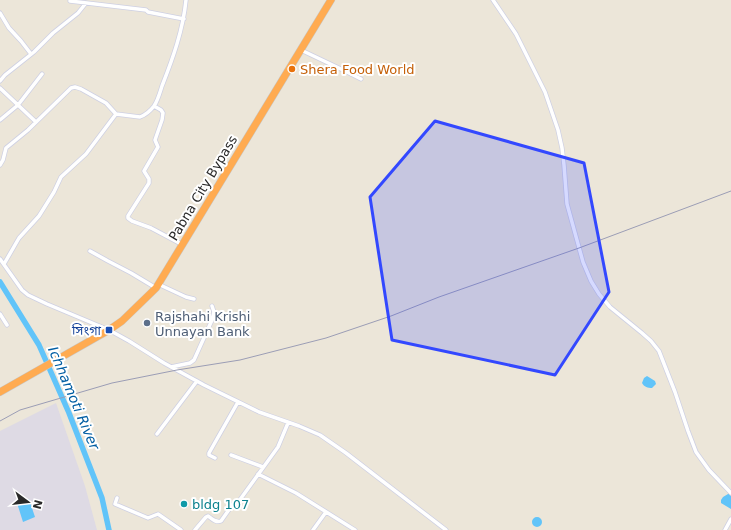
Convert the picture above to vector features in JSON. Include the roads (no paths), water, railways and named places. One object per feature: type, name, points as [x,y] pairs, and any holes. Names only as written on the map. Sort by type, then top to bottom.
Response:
[{"type":"highway","name":"Pabna City Bypass","points":[[0,392],[109,330],[122,321],[157,286],[331,0]]},
{"type":"street","points":[[0,166],[6,148],[36,122],[69,89],[73,87],[81,89],[106,103],[116,114],[140,117],[143,116],[154,106],[169,68],[181,33],[186,0]]},
{"type":"street","points":[[493,0],[516,34],[545,92],[558,130],[563,159],[567,204],[583,262],[591,281],[599,294],[610,307],[651,341],[659,351],[696,452],[709,470],[731,493]]},
{"type":"street","points":[[70,1],[146,10],[148,12],[184,19]]},
{"type":"street","points":[[0,81],[5,75],[34,52],[53,33],[78,13],[86,3]]},
{"type":"street","points":[[0,13],[9,28],[31,54]]},
{"type":"street","points":[[301,50],[361,79]]},
{"type":"street","points":[[0,120],[18,105],[42,74]]},
{"type":"street","points":[[0,88],[36,122]]},
{"type":"street","points":[[154,106],[163,111],[162,120],[155,141],[158,147],[144,171],[149,179],[149,183],[128,214],[128,218],[183,244]]},
{"type":"street","points":[[4,264],[19,238],[39,216],[54,192],[61,177],[86,154],[116,114]]},
{"type":"street","points":[[90,251],[157,286],[194,299]]},
{"type":"street","points":[[0,259],[22,290],[28,295],[109,330],[171,367],[258,412],[320,435],[346,453],[446,530]]},
{"type":"street","points":[[171,367],[190,363],[194,360],[212,320],[214,312],[212,306]]},
{"type":"street","points":[[0,314],[7,325]]},
{"type":"street","points":[[157,434],[197,381]]},
{"type":"street","points":[[215,458],[209,453],[238,402]]},
{"type":"street","points":[[195,530],[208,516],[216,521],[221,521],[233,504],[239,501],[278,447],[288,422]]},
{"type":"street","points":[[231,455],[263,467]]},
{"type":"street","points":[[258,474],[296,493],[355,530]]},
{"type":"street","points":[[117,498],[115,504],[148,518],[158,514],[181,530]]},
{"type":"street","points":[[313,530],[326,512]]},
{"type":"street","points":[[725,530],[731,519]]},
{"type":"water","points":[[647,376],[655,381],[656,384],[652,388],[646,387],[642,383],[644,378]]},
{"type":"water","points":[[728,494],[731,496],[731,509],[721,503],[723,497]]},
{"type":"water","points":[[29,499],[35,517],[23,522],[17,503]]},
{"type":"water","points":[[537,517],[542,522],[537,527],[532,522]]},
{"type":"waterway","name":"Ichhamoti River","points":[[0,282],[39,345],[69,413],[102,498],[109,530]]},
{"type":"railway","points":[[0,421],[20,410],[112,383],[177,370],[240,360],[326,338],[579,248],[731,191]]},
{"type":"place","name":"Shera Food World","points":[[292,69]]},
{"type":"place","name":"Rajshahi Krishi Unnayan Bank","points":[[147,323]]},
{"type":"place","name":"সিংগা","points":[[109,330]]},
{"type":"place","name":"bldg 107","points":[[184,504]]}]
